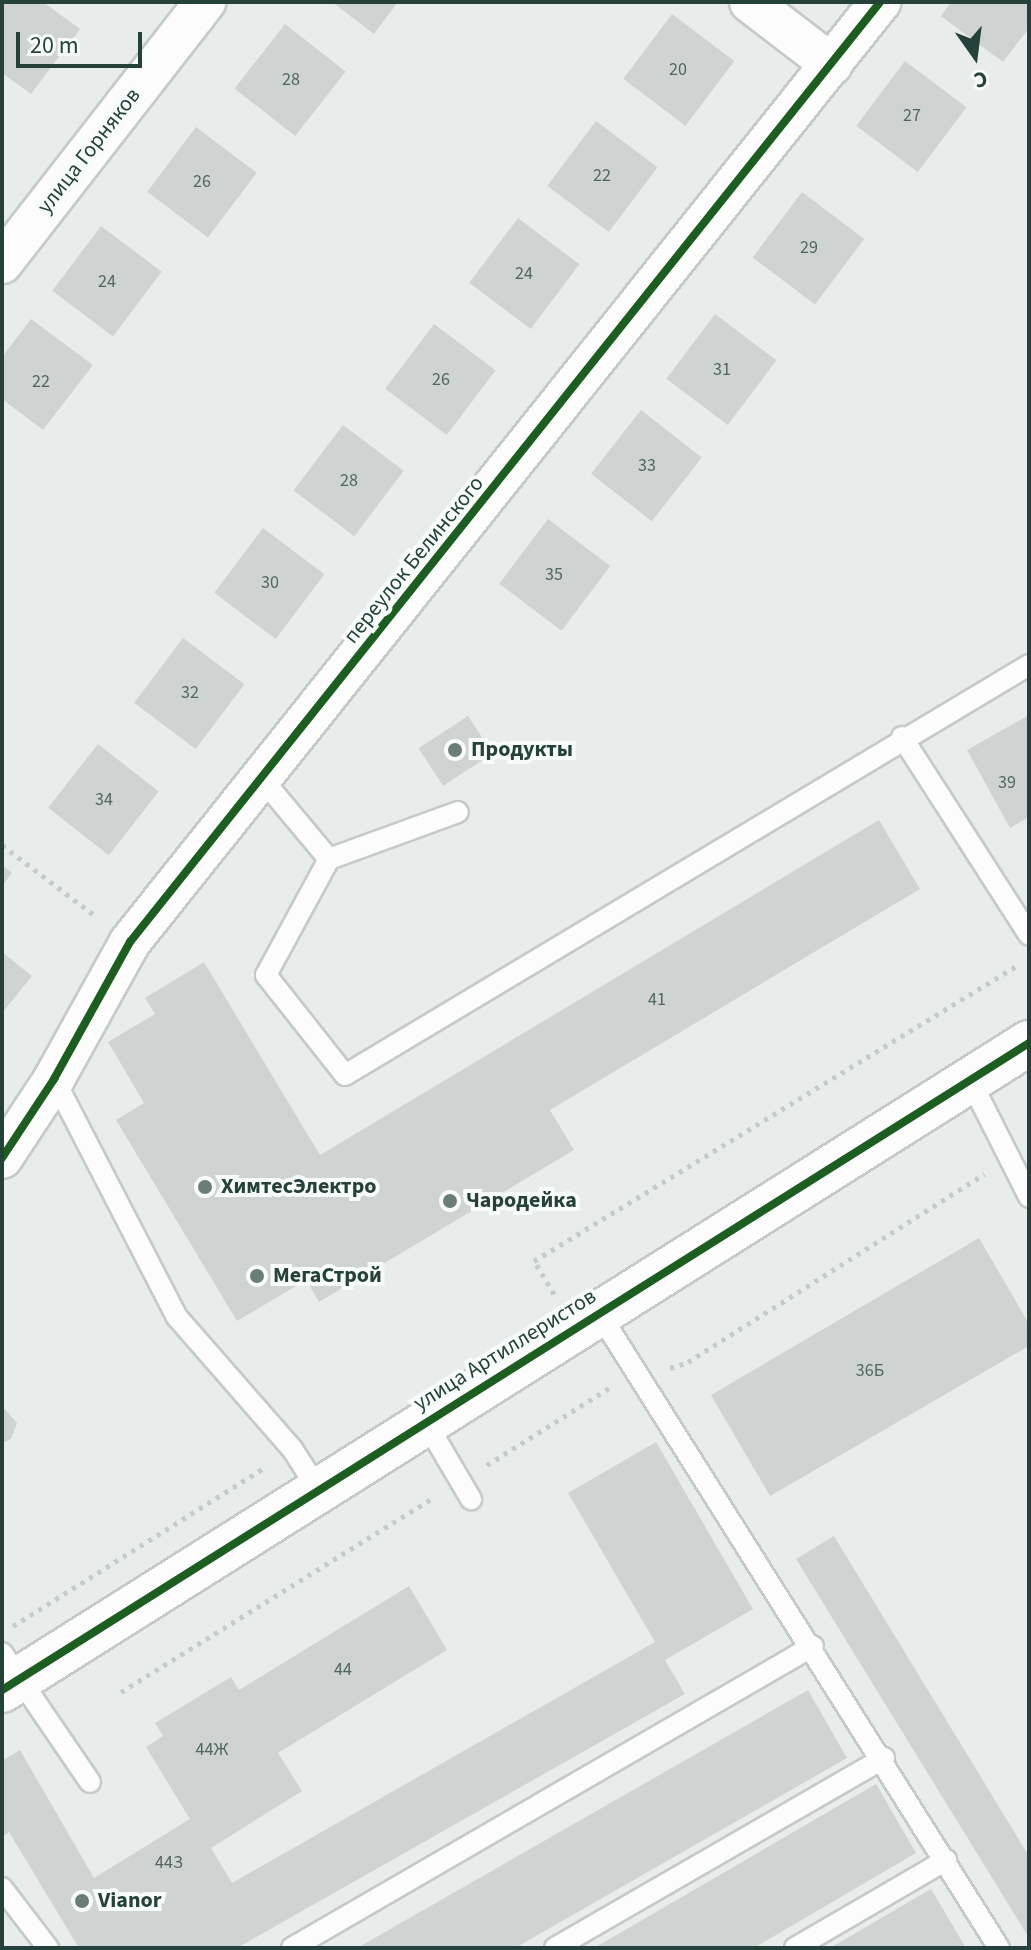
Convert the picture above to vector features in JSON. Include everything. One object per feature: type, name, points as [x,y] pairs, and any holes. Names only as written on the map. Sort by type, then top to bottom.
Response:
[{"type":"street","name":"улица Горняков","points":[[2,263],[205,2]]},
{"type":"street","points":[[750,2],[832,65]]},
{"type":"street","name":"переулок Белинского","points":[[2,1158],[54,1079],[130,942],[880,2]]},
{"type":"street","name":"улица Артиллеристов","points":[[8,1674],[317,1488],[1029,1043]]},
{"type":"lane","points":[[458,812],[329,859],[266,975],[345,1075],[902,737],[1029,665]]},
{"type":"lane","points":[[902,737],[1029,935]]},
{"type":"lane","points":[[262,779],[329,859]]},
{"type":"lane","points":[[54,1079],[177,1317],[293,1450],[317,1488]]},
{"type":"lane","points":[[970,1080],[1029,1197]]},
{"type":"lane","points":[[599,1313],[643,1377],[884,1758],[999,1948]]},
{"type":"lane","points":[[425,1421],[471,1499]]},
{"type":"lane","points":[[292,1948],[813,1646]]},
{"type":"lane","points":[[8,1674],[90,1782]]},
{"type":"lane","points":[[555,1948],[884,1758]]},
{"type":"lane","points":[[795,1948],[946,1860]]},
{"type":"lane","points":[[2,1888],[48,1948]]},
{"type":"path","points":[[2,845],[130,942]]},
{"type":"path","points":[[554,1295],[534,1261],[1029,958]]},
{"type":"path","points":[[121,1692],[610,1388],[688,1362],[1010,1157]]},
{"type":"path","points":[[2,1632],[293,1450]]},
{"type":"building","points":[[4,2],[43,2],[80,29],[31,94],[2,73]]},
{"type":"building","points":[[332,2],[398,2],[374,34]]},
{"type":"building","points":[[951,2],[1029,2],[1029,28],[1003,62],[941,16]]},
{"type":"building","points":[[672,14],[734,61],[686,126],[623,79]]},
{"type":"building","points":[[285,24],[346,71],[295,136],[235,89]]},
{"type":"building","points":[[905,61],[966,107],[918,172],[856,126]]},
{"type":"building","points":[[596,121],[657,167],[609,232],[547,186]]},
{"type":"building","points":[[196,127],[257,173],[208,237],[147,192]]},
{"type":"building","points":[[802,192],[864,239],[815,304],[753,257]]},
{"type":"building","points":[[518,218],[579,264],[531,329],[469,283]]},
{"type":"building","points":[[101,226],[162,272],[113,336],[52,291]]},
{"type":"building","points":[[715,314],[776,360],[728,425],[666,379]]},
{"type":"building","points":[[31,319],[93,365],[43,430],[2,399],[2,357]]},
{"type":"building","points":[[434,324],[495,370],[447,435],[385,389]]},
{"type":"building","points":[[641,410],[702,457],[652,521],[591,474]]},
{"type":"building","points":[[343,425],[404,471],[354,536],[294,490]]},
{"type":"building","points":[[548,519],[610,566],[562,631],[499,584]]},
{"type":"building","points":[[263,528],[324,574],[276,639],[214,593]]},
{"type":"building","points":[[183,638],[244,684],[196,749],[134,703]]},
{"type":"building","points":[[1029,715],[1029,817],[1010,828],[967,750]]},
{"type":"building","points":[[468,716],[493,754],[443,786],[419,748]]},
{"type":"building","points":[[98,744],[159,791],[109,855],[48,808]]},
{"type":"building","points":[[879,820],[920,889],[550,1110],[574,1150],[319,1302],[306,1280],[237,1321],[116,1120],[144,1103],[108,1042],[155,1014],[145,998],[204,962],[320,1155]]},
{"type":"building","points":[[2,865],[12,873],[2,886]]},
{"type":"building","points":[[2,952],[32,976],[2,1013]]},
{"type":"building","points":[[979,1238],[1029,1324],[1029,1346],[770,1496],[711,1395]]},
{"type":"building","points":[[2,1406],[17,1423],[11,1439],[2,1443]]},
{"type":"building","points":[[656,1442],[753,1609],[665,1660],[685,1694],[237,1948],[79,1948],[9,1832],[2,1837],[2,1761],[20,1750],[94,1878],[190,1819],[146,1747],[163,1736],[155,1723],[231,1677],[239,1690],[409,1586],[447,1650],[278,1753],[302,1791],[211,1848],[232,1883],[655,1642],[568,1493]]},
{"type":"building","points":[[834,1536],[1029,1856],[1029,1938],[796,1559]]},
{"type":"building","points":[[808,1690],[847,1758],[515,1948],[357,1948]]},
{"type":"building","points":[[876,1784],[916,1853],[754,1948],[594,1948]]},
{"type":"building","points":[[931,1889],[966,1948],[830,1948]]},
{"type":"cycle path","points":[[2,1158],[54,1079],[130,942],[880,2]]},
{"type":"cycle path","points":[[2,1690],[1029,1043]]},
{"type":"place","name":"Продукты","points":[[455,750]]},
{"type":"place","name":"ХимтесЭлектро","points":[[205,1187]]},
{"type":"place","name":"Чародейка","points":[[450,1201]]},
{"type":"place","name":"МегаСтрой","points":[[257,1276]]},
{"type":"place","name":"Vianor","points":[[82,1901]]}]
